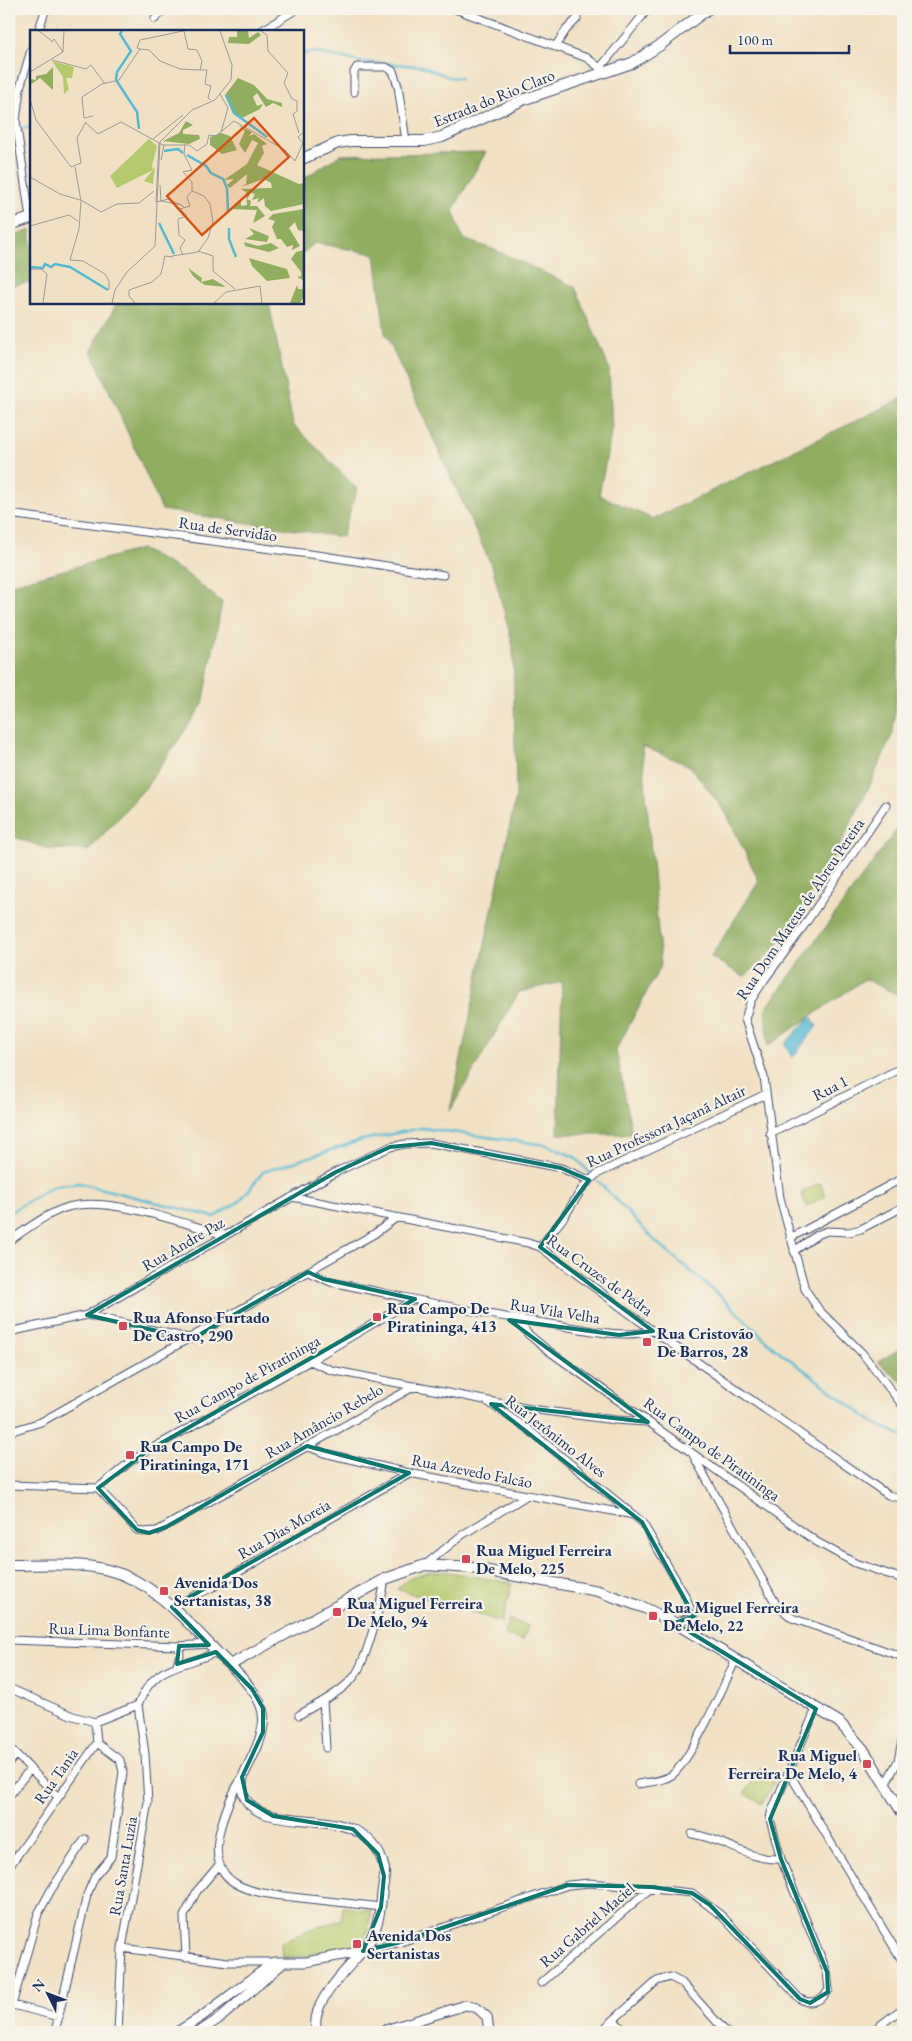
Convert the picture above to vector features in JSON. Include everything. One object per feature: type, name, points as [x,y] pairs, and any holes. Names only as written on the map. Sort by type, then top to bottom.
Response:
[{"type":"main road","name":"Estrada do Rio Claro","points":[[304,158],[330,146],[351,141],[424,141],[442,137],[525,99],[600,71],[618,70],[646,55],[708,9]]},
{"type":"main road","points":[[9,225],[30,218]]},
{"type":"main road","points":[[9,1565],[72,1565],[107,1570],[142,1584],[172,1607],[230,1665],[385,1579],[425,1564],[472,1568],[598,1591],[646,1608],[675,1623],[839,1722],[851,1733],[903,1814]]},
{"type":"street","points":[[38,30],[46,9]]},
{"type":"street","points":[[155,19],[165,9]]},
{"type":"street","points":[[263,30],[297,9]]},
{"type":"street","points":[[455,9],[587,58],[600,71],[648,9]]},
{"type":"street","points":[[555,47],[566,30],[577,19]]},
{"type":"street","points":[[30,53],[20,88],[16,121],[30,212]]},
{"type":"street","points":[[354,92],[354,72],[357,67],[386,67],[393,71],[398,86],[406,141]]},
{"type":"street","points":[[9,133],[17,137]]},
{"type":"street","name":"Rua de Servidão","points":[[9,514],[324,556],[444,575]]},
{"type":"street","name":"Rua Dom Mateus de Abreu Pereira","points":[[886,805],[799,933],[765,979],[747,1010],[746,1027],[763,1070],[780,1198],[790,1238],[810,1300],[862,1353],[903,1404]]},
{"type":"street","name":"Rua 1","points":[[770,1134],[903,1067]]},
{"type":"street","name":"Rua Professora Jaçanã Altair","points":[[292,1197],[375,1153],[405,1144],[431,1143],[561,1168],[589,1180],[606,1169],[766,1094]]},
{"type":"street","points":[[790,1238],[903,1178]]},
{"type":"street","points":[[540,1247],[564,1217],[589,1180]]},
{"type":"street","name":"Rua Cruzes de Pedra","points":[[292,1197],[520,1241],[540,1247],[653,1331],[888,1495],[903,1499]]},
{"type":"street","name":"Rua Andre Paz","points":[[87,1315],[292,1197]]},
{"type":"street","points":[[9,1241],[49,1215],[79,1204],[114,1206],[225,1235]]},
{"type":"street","points":[[794,1251],[817,1235],[828,1231],[849,1232],[861,1229],[903,1206]]},
{"type":"street","points":[[9,1432],[41,1422],[192,1339],[374,1234],[396,1218]]},
{"type":"street","name":"Rua Vila Velha","points":[[308,1272],[323,1279],[413,1300],[516,1320],[619,1335],[636,1335],[653,1331]]},
{"type":"street","name":"Rua Campo de Piratininga","points":[[98,1488],[130,1462],[149,1450],[310,1361],[413,1300]]},
{"type":"street","points":[[9,1332],[87,1315],[192,1339]]},
{"type":"street","name":"Rua Campo de Piratininga","points":[[516,1320],[528,1334],[546,1349],[833,1552],[855,1563],[903,1579]]},
{"type":"street","name":"Rua Jerônimo Alves","points":[[310,1361],[331,1370],[486,1400],[529,1430],[634,1515],[652,1535],[686,1597],[701,1639]]},
{"type":"street","name":"Rua Amâncio Rebelo","points":[[98,1488],[137,1530],[143,1532],[158,1531],[416,1386]]},
{"type":"street","points":[[486,1400],[530,1409],[615,1420],[648,1422]]},
{"type":"street","name":"Rua Azevedo Falcão","points":[[307,1446],[324,1453],[408,1473],[634,1515]]},
{"type":"street","points":[[692,1452],[782,1612],[792,1618],[903,1656]]},
{"type":"street","name":"Rua Dias Moreia","points":[[172,1607],[213,1587],[408,1473]]},
{"type":"street","points":[[9,1485],[98,1488]]},
{"type":"street","points":[[425,1564],[462,1535],[526,1496]]},
{"type":"street","points":[[299,1715],[345,1686],[356,1676],[377,1617],[385,1579]]},
{"type":"street","points":[[675,1623],[694,1616]]},
{"type":"street","name":"Rua Lima Bonfante","points":[[9,1640],[179,1646],[209,1644]]},
{"type":"street","points":[[177,1664],[180,1655],[179,1646]]},
{"type":"street","points":[[9,1688],[73,1716],[95,1722],[138,1705],[149,1683],[158,1675],[177,1664],[216,1652]]},
{"type":"street","points":[[638,1784],[660,1780],[675,1772],[697,1739],[736,1659]]},
{"type":"street","points":[[230,1665],[255,1693],[263,1708],[264,1719],[258,1746],[230,1796],[218,1836],[219,1865],[227,1878],[249,1891],[381,1907]]},
{"type":"street","points":[[322,1701],[326,1748]]},
{"type":"street","name":"Rua Santa Luzia","points":[[118,2032],[122,1948],[148,1802],[145,1754],[138,1705]]},
{"type":"street","points":[[122,1948],[228,1962],[306,1962],[381,1948],[568,1886],[589,1883],[652,1887],[682,1890],[700,1898],[722,1916],[798,1998],[810,2003],[818,2000],[828,1992],[829,1977],[781,1859],[770,1819],[816,1709]]},
{"type":"street","name":"Rua Tania","points":[[9,1868],[97,1743],[95,1722]]},
{"type":"street","points":[[886,1785],[898,1761],[903,1736]]},
{"type":"street","points":[[55,2032],[86,1895],[96,1876],[111,1857],[119,1807],[123,1772],[122,1764],[116,1756],[97,1743]]},
{"type":"street","points":[[9,1747],[58,1797]]},
{"type":"street","points":[[9,1763],[16,1755]]},
{"type":"street","points":[[9,1796],[30,1769]]},
{"type":"street","points":[[789,1773],[903,1962]]},
{"type":"street","points":[[242,1777],[243,1792],[247,1800],[260,1812],[273,1816],[340,1824],[365,1836],[372,1844],[384,1867],[381,1907],[376,1929],[363,1950],[342,1974],[321,2004],[315,2020],[317,2032]]},
{"type":"street","points":[[692,1834],[721,1841],[758,1858],[781,1859]]},
{"type":"street","points":[[59,2017],[10,2005],[38,1914],[51,1890],[85,1839]]},
{"type":"street","points":[[186,1957],[182,1928],[184,1916],[197,1891],[219,1865]]},
{"type":"street","name":"Rua Gabriel Maciel","points":[[541,1983],[652,1887]]},
{"type":"street","points":[[177,2032],[201,2018],[278,1962]]},
{"type":"street","points":[[199,2032],[220,2018],[278,1962]]},
{"type":"street","points":[[600,2032],[657,1981],[670,1977],[682,1983],[726,2032]]},
{"type":"street","points":[[379,2032],[400,2029],[466,2005],[477,2008],[487,2017],[489,2032]]},
{"type":"street","points":[[871,2032],[903,2008]]},
{"type":"street","points":[[614,2020],[625,2032]]},
{"type":"highlighted area","points":[[431,1143],[561,1168],[589,1180],[540,1247],[653,1331],[619,1335],[509,1320],[648,1422],[491,1404],[642,1522],[694,1616],[675,1623],[816,1709],[770,1819],[781,1859],[827,1972],[828,1992],[810,2003],[800,1999],[710,1905],[692,1893],[652,1887],[568,1885],[401,1942],[363,1951],[381,1907],[384,1876],[378,1854],[353,1829],[273,1816],[247,1800],[242,1777],[263,1732],[263,1708],[252,1689],[216,1652],[177,1664],[179,1646],[209,1645],[172,1607],[409,1473],[307,1446],[166,1527],[149,1533],[137,1530],[98,1488],[149,1450],[415,1299],[323,1279],[308,1272],[192,1339],[87,1315],[336,1172],[390,1147]]},
{"type":"green space","points":[[486,152],[453,210],[463,239],[495,250],[575,287],[609,368],[612,429],[599,495],[653,519],[903,398],[903,612],[893,733],[837,851],[773,952],[744,977],[711,957],[759,881],[726,813],[690,766],[642,746],[661,965],[616,1050],[632,1134],[558,1134],[562,982],[519,992],[450,1111],[516,796],[513,646],[493,569],[385,333],[375,254],[315,243],[304,252],[304,178],[340,155]]},
{"type":"green space","points":[[30,230],[30,282],[9,286],[9,238]]},
{"type":"green space","points":[[114,304],[269,304],[293,424],[357,489],[342,537],[162,510],[91,350],[116,305]]},
{"type":"green space","points":[[141,549],[184,572],[222,602],[203,704],[146,787],[89,850],[48,849],[9,835],[9,585]]},
{"type":"green space","points":[[903,821],[903,1002],[902,997],[865,979],[768,1046],[765,1010]]},
{"type":"green space","points":[[820,1183],[826,1196],[807,1206],[801,1193]]},
{"type":"green space","points":[[903,1347],[903,1383],[878,1362]]},
{"type":"green space","points":[[430,1572],[448,1572],[512,1583],[502,1622],[397,1589],[408,1579]]},
{"type":"green space","points":[[509,1619],[528,1626],[523,1641],[504,1634]]},
{"type":"green space","points":[[760,1767],[777,1777],[762,1804],[745,1794]]},
{"type":"green space","points":[[343,1907],[371,1910],[367,1932],[361,1943],[347,1951],[282,1958],[281,1942],[311,1929],[341,1920]]},
{"type":"water","points":[[811,1016],[817,1026],[792,1058],[785,1044]]},
{"type":"waterway","points":[[304,54],[314,52],[361,62],[421,66],[449,77],[461,78]]},
{"type":"waterway","points":[[9,131],[30,127]]},
{"type":"waterway","points":[[9,1213],[53,1186],[79,1183],[214,1217],[240,1201],[263,1172],[362,1140],[422,1128],[546,1145],[575,1157],[589,1172]]},
{"type":"waterway","points":[[598,1181],[655,1241],[720,1296],[771,1345],[874,1423],[903,1436]]},
{"type":"place","name":"Rua Campo De Piratininga, 413","points":[[377,1317]]},
{"type":"place","name":"Rua Afonso Furtado De Castro, 290","points":[[123,1326]]},
{"type":"place","name":"Rua Cristovão De Barros, 28","points":[[647,1342]]},
{"type":"place","name":"Rua Campo De Piratininga, 171","points":[[130,1455]]},
{"type":"place","name":"Rua Miguel Ferreira De Melo, 225","points":[[466,1559]]},
{"type":"place","name":"Avenida Dos Sertanistas, 38","points":[[164,1591]]},
{"type":"place","name":"Rua Miguel Ferreira De Melo, 94","points":[[337,1612]]},
{"type":"place","name":"Rua Miguel Ferreira De Melo, 22","points":[[653,1616]]},
{"type":"place","name":"Rua Miguel Ferreira De Melo, 4","points":[[867,1764]]},
{"type":"place","name":"Avenida Dos Sertanistas","points":[[357,1944]]}]
